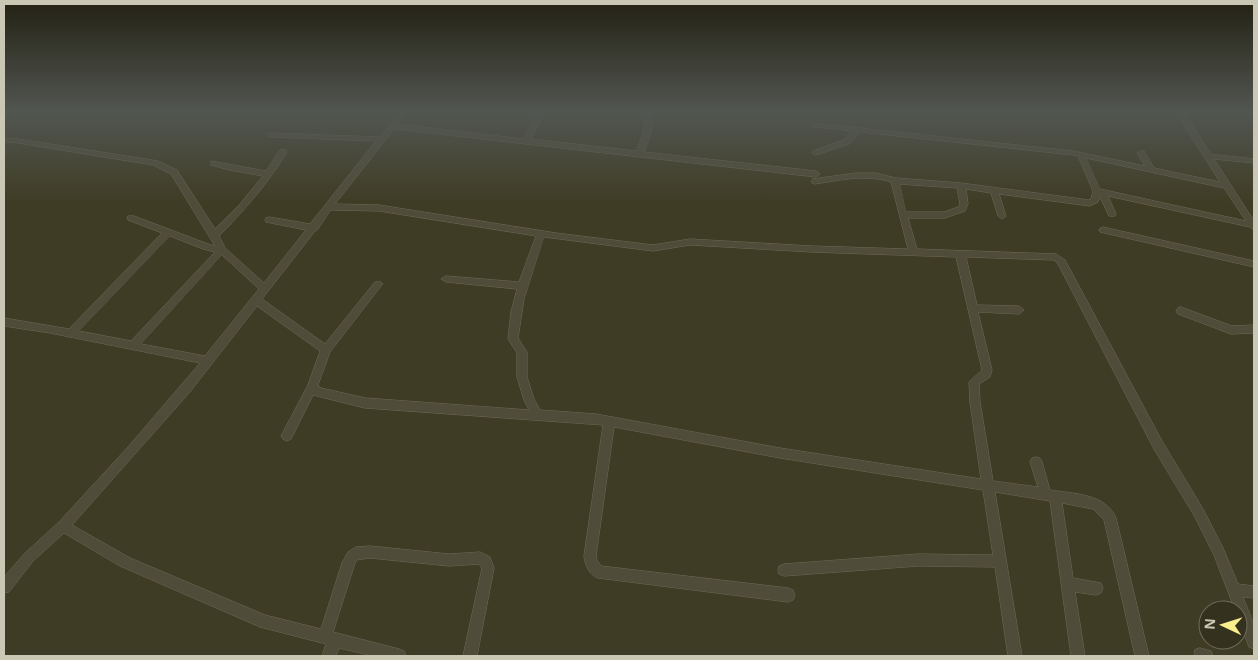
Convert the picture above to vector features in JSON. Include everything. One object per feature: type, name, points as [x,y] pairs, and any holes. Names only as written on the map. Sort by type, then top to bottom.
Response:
[{"type":"street","points":[[25,142],[155,163],[166,167],[174,172],[222,250],[264,289]]},
{"type":"street","points":[[4,587],[29,557],[63,526],[132,451],[208,361],[331,207],[379,142]]},
{"type":"street","points":[[526,142],[816,178],[880,177],[895,181],[961,186],[1090,202],[1095,200],[1100,192]]},
{"type":"street","points":[[639,155],[643,142]]},
{"type":"street","points":[[816,153],[846,142]]},
{"type":"street","points":[[963,142],[1081,155],[1229,186]]},
{"type":"street","points":[[1200,142],[1253,227]]},
{"type":"street","points":[[214,235],[235,215],[269,174],[283,152]]},
{"type":"street","points":[[1142,152],[1151,169]]},
{"type":"street","points":[[1081,155],[1112,214]]},
{"type":"street","points":[[1209,156],[1254,160]]},
{"type":"street","points":[[214,162],[229,168],[269,174]]},
{"type":"street","points":[[895,181],[913,252]]},
{"type":"street","points":[[903,215],[944,215],[962,209],[964,204],[961,186]]},
{"type":"street","points":[[994,190],[1002,216]]},
{"type":"street","points":[[1100,192],[1253,227]]},
{"type":"street","points":[[331,207],[380,208],[653,248],[690,242],[1052,256],[1062,262],[1158,445],[1199,513],[1235,590],[1254,642]]},
{"type":"street","points":[[1244,212],[1254,213]]},
{"type":"street","points":[[131,218],[206,247],[222,250]]},
{"type":"street","points":[[270,220],[314,228]]},
{"type":"street","points":[[1103,230],[1254,264]]},
{"type":"street","points":[[71,333],[168,233]]},
{"type":"street","points":[[538,415],[525,389],[522,377],[522,352],[513,340],[516,310],[522,286],[541,233]]},
{"type":"street","points":[[133,346],[222,250]]},
{"type":"street","points":[[960,253],[987,370],[986,374],[974,382],[975,402],[1014,656]]},
{"type":"street","points":[[446,279],[522,286]]},
{"type":"street","points":[[288,436],[313,385],[326,350],[378,284]]},
{"type":"street","points":[[256,300],[326,350]]},
{"type":"street","points":[[973,308],[1019,310]]},
{"type":"street","points":[[1181,311],[1231,330],[1254,329]]},
{"type":"street","points":[[4,322],[71,333],[208,361]]},
{"type":"street","points":[[313,385],[318,392],[365,403],[609,422],[780,454],[989,485],[1096,504],[1110,518],[1142,656]]},
{"type":"street","points":[[609,422],[590,556],[591,563],[598,572],[788,594]]},
{"type":"street","points":[[1036,462],[1050,496],[1068,584],[1078,656]]},
{"type":"street","points":[[63,526],[125,562],[264,622],[399,656]]},
{"type":"street","points":[[329,656],[329,639],[347,567],[352,556],[356,553],[370,552],[449,560],[480,558],[485,561],[488,568],[470,656]]},
{"type":"street","points":[[784,570],[918,560],[1000,561]]},
{"type":"street","points":[[1068,584],[1096,588]]},
{"type":"street","points":[[1235,590],[1254,592]]}]
